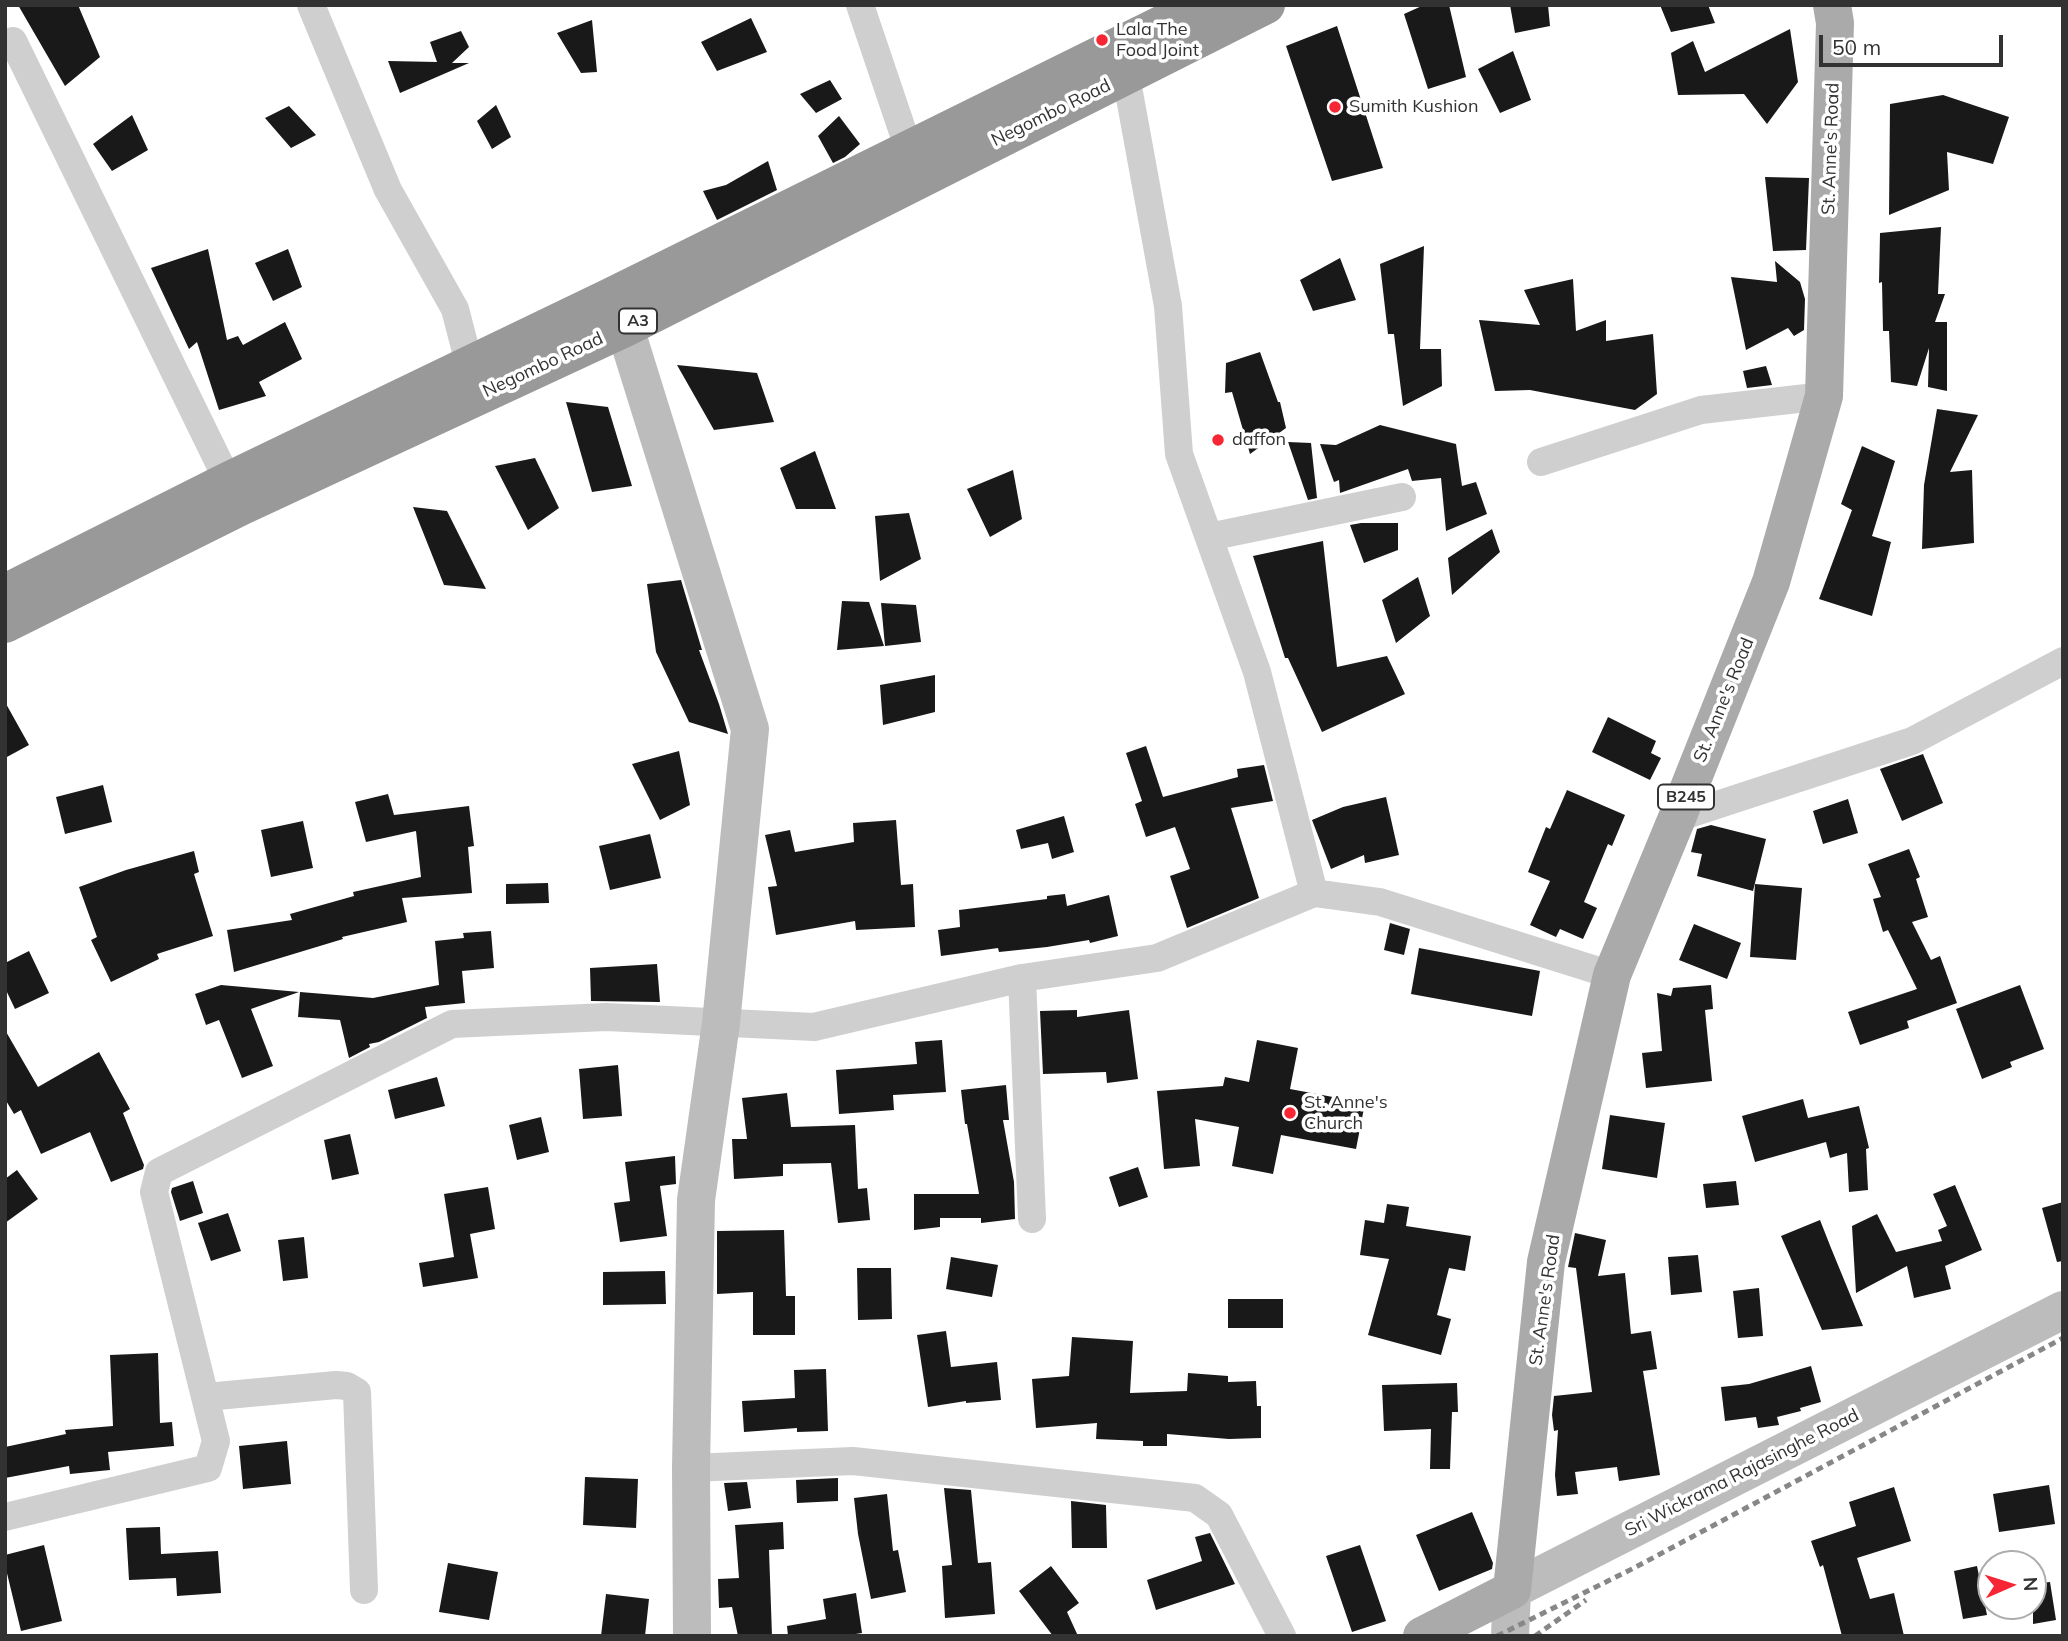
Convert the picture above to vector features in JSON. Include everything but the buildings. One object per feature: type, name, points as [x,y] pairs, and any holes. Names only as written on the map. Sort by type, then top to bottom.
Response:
[{"type":"highway","name":"Negombo Road","points":[[5,624],[242,506],[617,313],[1121,62],[1201,5]]},
{"type":"highway","name":"Negombo Road","points":[[5,593],[469,363],[617,313],[909,150],[1266,5]]},
{"type":"main road","name":"St. Anne's Road","points":[[1513,1590],[1546,1262],[1612,975],[1771,582],[1824,396],[1835,23],[1832,5]]},
{"type":"main road","name":"Sri Wickrama Rajasinghe Road","points":[[1422,1636],[1513,1590]]},
{"type":"street","points":[[311,5],[388,190],[455,309],[469,363]]},
{"type":"street","points":[[860,5],[909,150]]},
{"type":"street","points":[[13,41],[228,481]]},
{"type":"street","points":[[1121,62],[1168,306],[1179,454],[1257,672],[1314,893]]},
{"type":"street","points":[[617,313],[750,729],[721,1023],[696,1200],[691,1468],[692,1636]]},
{"type":"street","points":[[1541,462],[1702,410],[1824,396]]},
{"type":"street","points":[[1209,537],[1402,496]]},
{"type":"street","points":[[1677,818],[1912,741],[2063,661]]},
{"type":"street","points":[[5,1517],[208,1468],[216,1441],[154,1192],[159,1172],[452,1024],[607,1017],[814,1027],[1022,978],[1157,958],[1314,893],[1380,902],[1612,975]]},
{"type":"street","points":[[1022,978],[1032,1219]]},
{"type":"street","name":"Sri Wickrama Rajasinghe Road","points":[[1513,1590],[2063,1310]]},
{"type":"street","points":[[206,1397],[336,1385],[347,1385],[357,1392],[364,1590]]},
{"type":"street","points":[[691,1468],[853,1461],[1195,1498],[1219,1515],[1282,1636]]},
{"type":"street","points":[[1510,1636],[1513,1590]]},
{"type":"railway","points":[[1497,1636],[1634,1568],[2063,1338]]},
{"type":"railway","points":[[1535,1636],[1586,1600]]},
{"type":"place","name":"Lala The Food Joint","points":[[1102,40]]},
{"type":"place","name":"Sumith Kushion","points":[[1335,107]]},
{"type":"place","name":"daffon","points":[[1218,440]]},
{"type":"place","name":"St. Anne's Church","points":[[1290,1113]]}]
